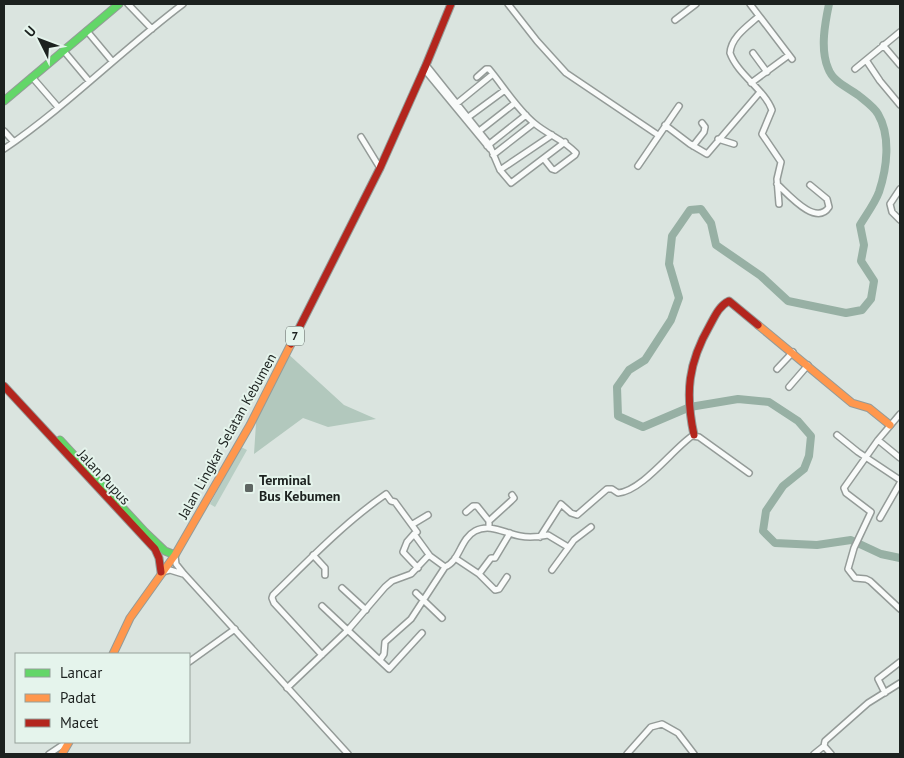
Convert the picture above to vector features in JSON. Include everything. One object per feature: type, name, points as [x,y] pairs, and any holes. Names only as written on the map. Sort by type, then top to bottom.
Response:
[{"type":"main road","points":[[4,101],[119,4]]},
{"type":"main road","name":"Jalan Lingkar Selatan Kebumen","points":[[113,653],[130,618],[174,555],[250,425],[380,168],[451,4]]},
{"type":"main road","points":[[694,435],[688,401],[691,370],[698,345],[712,320],[727,301],[732,302],[852,403],[869,408],[890,426]]},
{"type":"main road","name":"Jalan Pupus","points":[[4,380],[145,532],[165,551],[174,555]]},
{"type":"main road","name":"Jalan Pupus","points":[[4,386],[155,549],[160,558],[161,572]]},
{"type":"street","points":[[128,4],[152,29]]},
{"type":"street","points":[[4,149],[183,4]]},
{"type":"street","points":[[508,4],[537,41],[566,73],[658,135]]},
{"type":"street","points":[[675,20],[696,4]]},
{"type":"street","points":[[750,4],[791,57],[751,83]]},
{"type":"street","points":[[760,16],[738,36],[730,50],[731,57],[760,92],[772,110],[762,134],[780,162],[777,184],[779,204]]},
{"type":"street","points":[[87,30],[112,61]]},
{"type":"street","points":[[855,69],[900,32]]},
{"type":"street","points":[[883,45],[900,65]]},
{"type":"street","points":[[63,50],[89,81]]},
{"type":"street","points":[[753,53],[767,72]]},
{"type":"street","points":[[866,60],[880,81],[898,97],[900,106]]},
{"type":"street","points":[[425,67],[489,146],[500,170],[511,183],[565,142]]},
{"type":"street","points":[[477,77],[488,68],[534,124],[565,142],[576,153],[555,170],[544,159]]},
{"type":"street","points":[[456,104],[494,74]]},
{"type":"street","points":[[32,77],[58,107]]},
{"type":"street","points":[[467,118],[505,90]]},
{"type":"street","points":[[665,125],[707,154],[760,92]]},
{"type":"street","points":[[478,132],[515,103]]},
{"type":"street","points":[[638,166],[679,106]]},
{"type":"street","points":[[489,146],[502,133],[526,115]]},
{"type":"street","points":[[693,146],[704,132],[705,127],[702,123]]},
{"type":"street","points":[[493,155],[534,124]]},
{"type":"street","points":[[4,131],[14,142]]},
{"type":"street","points":[[502,133],[509,142]]},
{"type":"street","points":[[500,170],[552,135]]},
{"type":"street","points":[[361,137],[380,168]]},
{"type":"street","points":[[718,139],[734,144]]},
{"type":"street","points":[[777,184],[809,211],[817,214],[824,212],[829,207],[827,200],[810,184]]},
{"type":"street","points":[[900,189],[890,204],[892,212],[900,220]]},
{"type":"street","points":[[777,369],[793,352]]},
{"type":"street","points":[[789,387],[808,365]]},
{"type":"street","points":[[900,414],[878,440],[844,488],[846,493],[871,512],[854,548],[848,567],[851,574],[855,578],[866,579],[900,609]]},
{"type":"street","points":[[540,537],[561,504],[571,513],[577,515],[607,489],[612,489],[618,493],[627,491],[646,479],[684,442],[694,435],[750,473]]},
{"type":"street","points":[[837,435],[900,482],[880,518]]},
{"type":"street","points":[[878,440],[900,458]]},
{"type":"street","points":[[322,655],[274,603],[272,598],[313,555],[386,494],[413,524],[430,556],[445,567]]},
{"type":"street","points":[[380,660],[384,654],[384,642],[411,619],[422,599],[445,567],[455,558],[469,534],[489,524],[514,498],[512,495]]},
{"type":"street","points":[[466,512],[473,506],[477,506],[489,524],[510,533],[528,537],[548,535],[568,547]]},
{"type":"street","points":[[413,524],[428,515]]},
{"type":"street","points":[[552,570],[568,547],[591,527]]},
{"type":"street","points":[[417,532],[408,542],[403,552],[418,568]]},
{"type":"street","points":[[480,574],[491,558],[495,559],[510,533]]},
{"type":"street","name":"Jalan Pupus","points":[[174,555],[176,564],[184,574],[348,754]]},
{"type":"street","points":[[313,555],[325,568],[325,575]]},
{"type":"street","points":[[287,688],[348,630],[389,583],[408,576],[430,556]]},
{"type":"street","points":[[455,558],[480,574],[497,590],[507,577]]},
{"type":"street","points":[[161,572],[170,570],[184,574]]},
{"type":"street","points":[[342,588],[366,610]]},
{"type":"street","points":[[416,593],[442,618]]},
{"type":"street","points":[[322,606],[390,668],[422,633]]},
{"type":"street","points":[[190,661],[235,629]]},
{"type":"street","points":[[885,693],[878,679],[900,662]]},
{"type":"street","points":[[814,754],[824,746],[826,741],[842,725],[868,703],[900,683]]},
{"type":"street","points":[[627,754],[651,727],[662,724],[678,733],[693,754]]},
{"type":"street","points":[[49,754],[66,743]]},
{"type":"street","points":[[824,746],[831,754]]},
{"type":"green space","points":[[286,352],[344,405],[376,419],[328,427],[303,418],[254,454],[257,408]]},
{"type":"green space","points":[[241,447],[247,450],[215,507],[210,504]]},
{"type":"waterway","points":[[829,4],[825,28],[824,53],[830,73],[837,81],[858,95],[874,109],[885,132],[886,163],[882,183],[875,200],[860,225],[864,245],[861,261],[874,281],[871,299],[862,310],[846,313],[788,301],[761,276],[716,245],[711,223],[701,209],[690,210],[672,236],[669,264],[679,298],[671,320],[645,360],[629,370],[617,387],[618,416],[643,427],[690,407],[738,399],[769,402],[798,421],[811,436],[809,456],[804,469],[783,486],[766,511],[763,531],[775,543],[817,545],[851,540],[881,554],[900,558]]},
{"type":"traffic: fast","points":[[4,101],[119,4]]},
{"type":"traffic: fast","points":[[60,440],[145,532],[165,551],[175,555]]},
{"type":"traffic: slow","points":[[758,325],[852,403],[869,408],[890,425]]},
{"type":"traffic: slow","points":[[113,653],[130,618],[175,555],[250,425],[291,344]]},
{"type":"traffic: slow","points":[[62,754],[68,743]]},
{"type":"traffic: jam","points":[[291,344],[380,168],[451,4]]},
{"type":"traffic: jam","points":[[694,435],[689,392],[690,378],[697,352],[716,315],[729,301],[758,325]]},
{"type":"traffic: jam","points":[[4,386],[155,549],[159,558],[161,572]]},
{"type":"place","name":"Terminal Bus Kebumen","points":[[249,488]]}]
